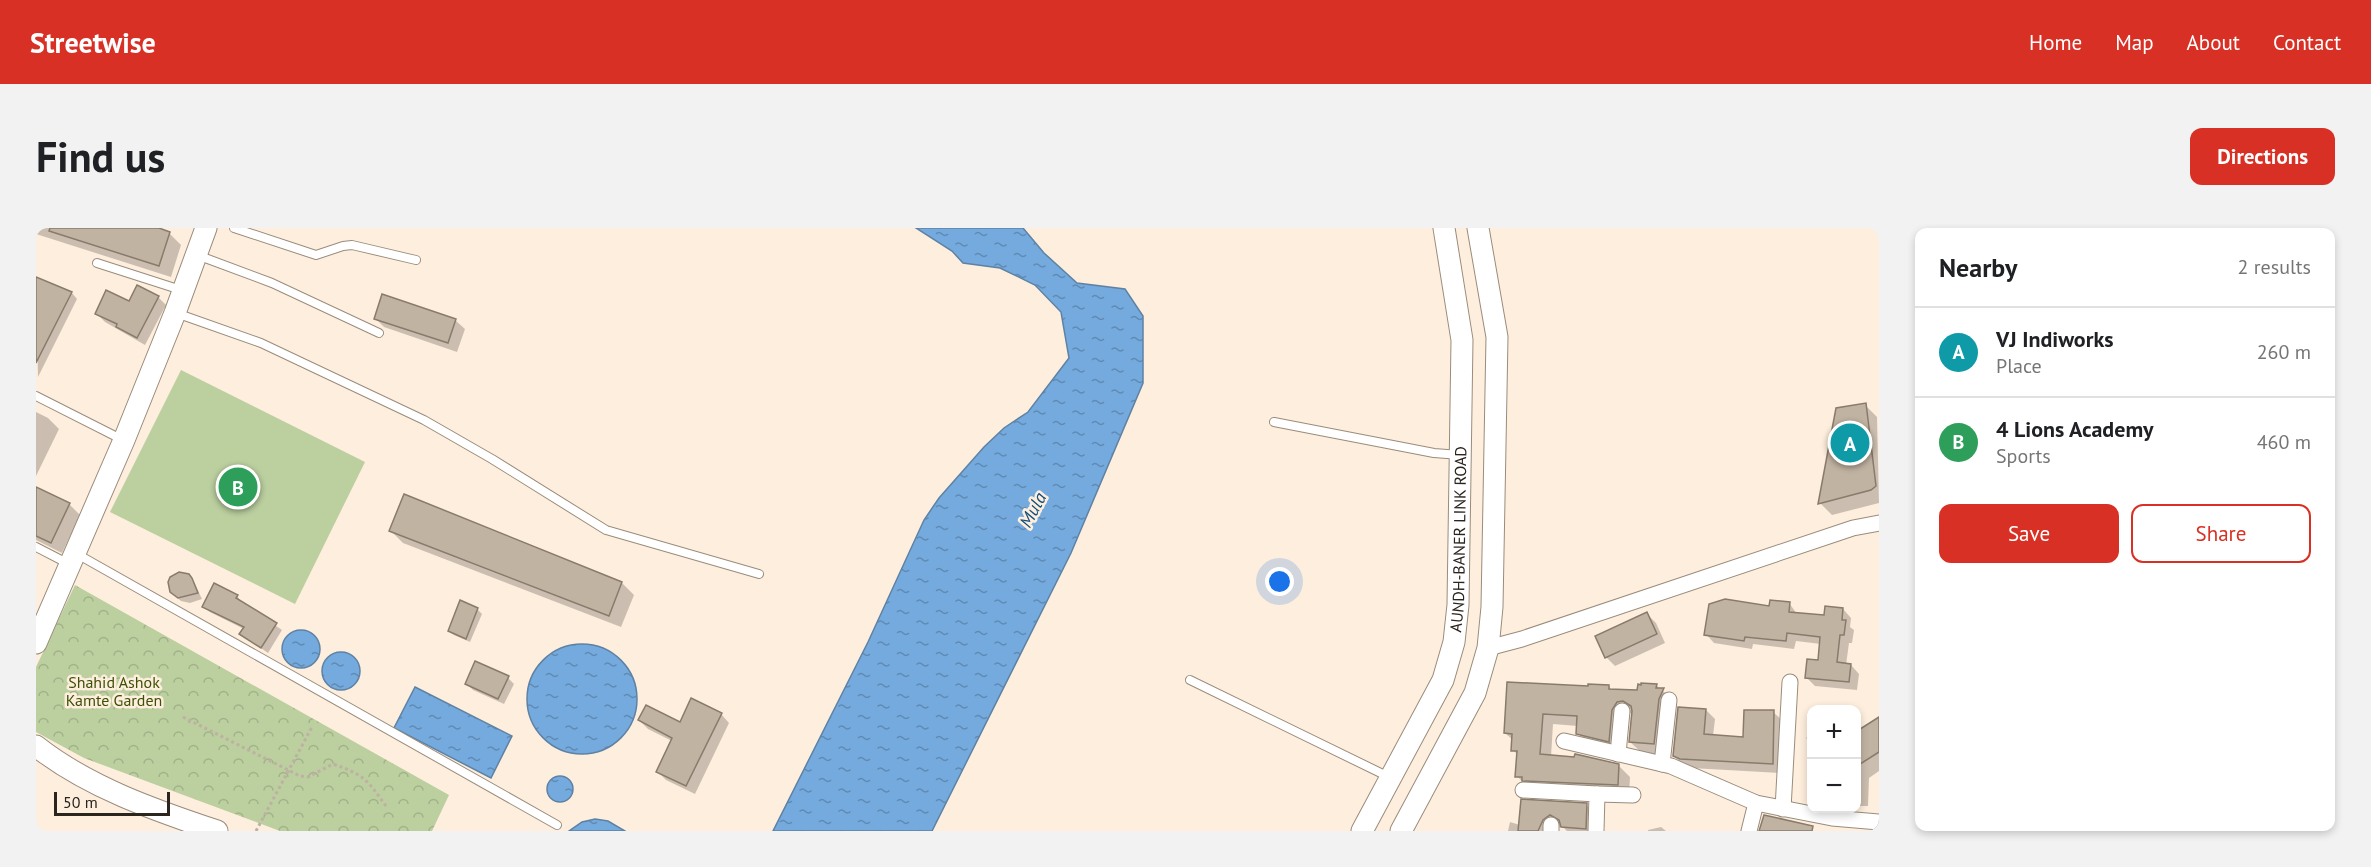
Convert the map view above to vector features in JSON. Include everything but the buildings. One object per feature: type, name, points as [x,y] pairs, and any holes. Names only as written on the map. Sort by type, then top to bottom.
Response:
[{"type":"main road","points":[[36,642],[124,440],[184,291],[206,228]]},
{"type":"main road","name":"AUNDH-BANER LINK ROAD","points":[[1362,831],[1443,680],[1454,642],[1458,605],[1462,340],[1443,228]]},
{"type":"main road","points":[[1401,831],[1475,693],[1488,648],[1492,608],[1497,337],[1479,228]]},
{"type":"main road","points":[[1454,642],[1488,648]]},
{"type":"main road","points":[[36,746],[59,764],[97,784],[135,801],[217,831]]},
{"type":"street","points":[[1488,648],[1522,639],[1853,528],[1879,523]]},
{"type":"street","points":[[1783,808],[1790,682]]},
{"type":"street","points":[[1662,764],[1669,700]]},
{"type":"street","points":[[1618,754],[1622,711]]},
{"type":"street","points":[[1564,741],[1662,764],[1756,803],[1877,825]]},
{"type":"street","points":[[1523,790],[1633,795]]},
{"type":"street","points":[[1596,831],[1597,794]]},
{"type":"street","points":[[1749,831],[1756,803]]},
{"type":"lane","points":[[234,228],[316,255],[352,245],[416,260]]},
{"type":"lane","points":[[196,254],[251,274],[379,333]]},
{"type":"lane","points":[[97,263],[184,291]]},
{"type":"lane","points":[[175,313],[261,343],[424,420],[606,530],[759,574]]},
{"type":"lane","points":[[36,396],[124,440]]},
{"type":"lane","points":[[1274,422],[1434,453],[1461,455]]},
{"type":"lane","points":[[36,547],[74,559],[556,825]]},
{"type":"lane","points":[[1190,680],[1390,778]]},
{"type":"path","points":[[183,717],[300,776],[308,777],[333,764],[341,767],[367,779],[386,806]]},
{"type":"path","points":[[256,831],[312,726]]},
{"type":"green space","points":[[181,370],[365,462],[295,604],[110,512]]},
{"type":"green space","name":"Shahid Ashok Kamte Garden","points":[[75,585],[449,795],[432,831],[280,831],[84,758],[36,732],[36,667]]},
{"type":"water","name":"Mula","points":[[916,228],[1023,228],[1044,253],[1077,283],[1125,289],[1143,316],[1143,383],[1071,553],[932,831],[773,831],[868,642],[924,520],[939,498],[984,447],[1004,428],[1028,412],[1069,358],[1061,312],[1035,285],[1000,268],[963,263],[952,251]]},
{"type":"water","points":[[301,630],[308,631],[314,636],[319,642],[319,656],[314,662],[308,667],[301,668],[294,667],[288,662],[283,656],[282,649],[283,642],[288,636],[294,631]]},
{"type":"water","points":[[582,644],[603,649],[621,660],[632,678],[637,699],[632,720],[621,738],[603,749],[582,754],[561,749],[543,738],[532,720],[527,699],[532,678],[543,660],[561,649]]},
{"type":"water","points":[[341,652],[348,653],[354,658],[359,664],[359,678],[354,684],[348,689],[341,690],[334,689],[328,684],[323,678],[322,671],[323,664],[328,658],[334,653]]},
{"type":"water","points":[[415,687],[512,736],[491,778],[394,728]]},
{"type":"water","points":[[560,776],[569,780],[573,789],[569,798],[560,802],[551,798],[547,789],[551,780]]},
{"type":"water","points":[[595,819],[608,821],[625,831],[569,831],[582,822]]},
{"type":"place","name":"VJ Indiworks","points":[[1850,443]]},
{"type":"place","name":"4 Lions Academy","points":[[238,487]]}]
